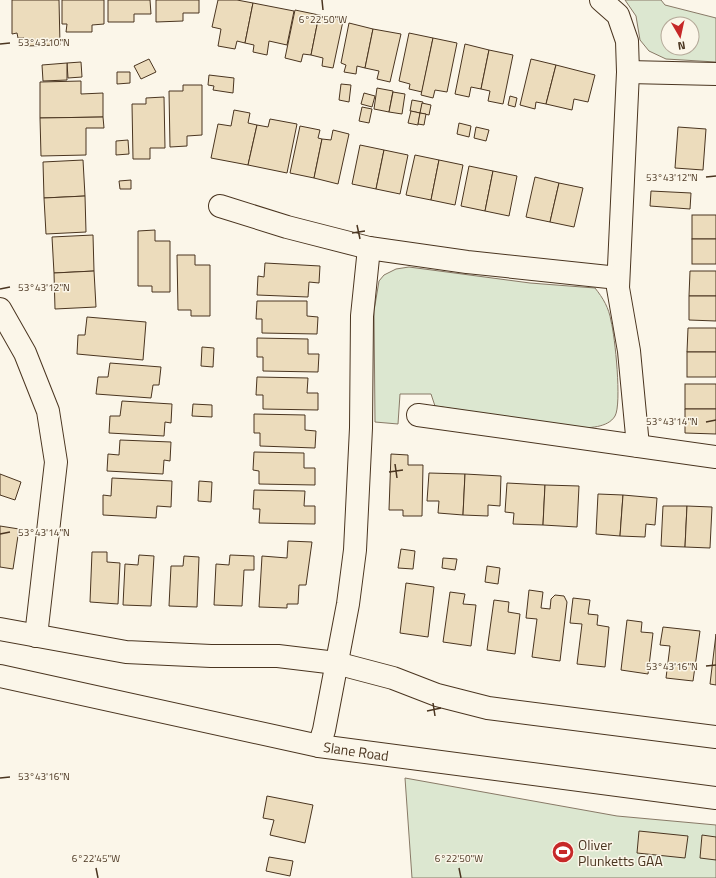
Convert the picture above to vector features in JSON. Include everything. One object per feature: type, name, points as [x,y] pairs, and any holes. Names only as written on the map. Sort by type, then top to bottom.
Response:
[{"type":"street","points":[[601,0],[618,15],[627,41],[628,72],[618,288],[628,352],[638,446]]},
{"type":"street","points":[[628,72],[716,74]]},
{"type":"street","points":[[220,206],[288,227],[369,248],[467,262],[618,278]]},
{"type":"street","points":[[319,746],[324,730],[348,604],[355,550],[361,428],[362,316],[369,248]]},
{"type":"street","points":[[1,312],[25,353],[48,411],[56,462],[36,636]]},
{"type":"street","points":[[418,415],[716,458]]},
{"type":"street","points":[[0,629],[126,652],[212,656],[278,656],[336,662],[393,678],[437,695],[488,708],[716,737]]},
{"type":"street","name":"Slane Road","points":[[0,676],[319,746],[716,798]]},
{"type":"green space","points":[[625,0],[661,0],[665,5],[716,18],[716,62],[666,59],[649,51],[640,40],[636,16]]},
{"type":"green space","points":[[409,267],[530,283],[595,288],[607,307],[613,329],[618,385],[617,409],[615,416],[608,423],[603,425],[576,428],[435,406],[431,394],[400,394],[398,424],[375,422],[374,311],[379,281],[384,275],[396,269]]},
{"type":"green space","name":"Oliver Plunketts GAA","points":[[405,778],[617,816],[716,825],[716,878],[412,878]]},
{"type":"building","points":[[12,0],[59,0],[60,45],[25,46],[24,38],[18,38],[17,33],[12,34]]},
{"type":"building","points":[[62,0],[104,0],[104,24],[92,25],[92,32],[66,32],[67,24],[62,24]]},
{"type":"building","points":[[108,0],[150,0],[151,14],[134,14],[134,22],[108,22]]},
{"type":"building","points":[[156,0],[199,0],[199,13],[183,13],[183,21],[156,22]]},
{"type":"building","points":[[218,0],[237,0],[253,3],[245,43],[237,41],[235,49],[218,46],[221,29],[212,27]]},
{"type":"building","points":[[253,3],[294,11],[287,45],[269,41],[267,55],[253,52],[254,45],[245,43]]},
{"type":"building","points":[[295,10],[319,15],[311,55],[303,54],[301,62],[285,58]]},
{"type":"building","points":[[319,15],[343,21],[333,68],[322,66],[323,58],[311,55]]},
{"type":"building","points":[[349,23],[373,29],[365,68],[357,66],[356,74],[344,72],[346,65],[341,63]]},
{"type":"building","points":[[373,29],[401,34],[390,82],[377,79],[379,71],[365,68]]},
{"type":"building","points":[[409,33],[433,38],[422,92],[409,89],[410,84],[399,81]]},
{"type":"building","points":[[433,38],[457,43],[447,92],[435,90],[433,98],[421,95]]},
{"type":"building","points":[[465,44],[489,50],[481,89],[471,87],[469,97],[455,94]]},
{"type":"building","points":[[489,50],[513,55],[503,104],[488,101],[490,91],[481,89]]},
{"type":"building","points":[[149,59],[156,72],[141,79],[134,66]]},
{"type":"building","points":[[531,59],[556,65],[546,104],[536,102],[535,109],[520,105]]},
{"type":"building","points":[[81,62],[82,77],[68,78],[67,63]]},
{"type":"building","points":[[67,63],[67,80],[43,81],[42,65]]},
{"type":"building","points":[[556,65],[595,75],[588,102],[574,99],[572,110],[546,104]]},
{"type":"building","points":[[117,72],[130,72],[130,83],[117,84]]},
{"type":"building","points":[[209,75],[234,78],[233,93],[213,90],[214,86],[208,85]]},
{"type":"building","points":[[81,81],[81,94],[103,93],[103,117],[40,118],[40,82]]},
{"type":"building","points":[[341,84],[351,85],[349,102],[339,100]]},
{"type":"building","points":[[183,85],[202,85],[202,135],[187,136],[187,146],[170,147],[169,91],[183,91]]},
{"type":"building","points":[[377,88],[393,91],[389,112],[374,109]]},
{"type":"building","points":[[393,92],[405,94],[402,114],[389,112]]},
{"type":"building","points":[[364,93],[375,96],[372,107],[361,104]]},
{"type":"building","points":[[510,96],[517,98],[515,107],[508,105]]},
{"type":"building","points":[[164,97],[165,148],[150,148],[150,159],[133,159],[132,104],[146,104],[146,98]]},
{"type":"building","points":[[412,100],[423,102],[420,113],[410,111]]},
{"type":"building","points":[[422,103],[431,105],[429,115],[420,113]]},
{"type":"building","points":[[362,107],[372,109],[369,123],[359,121]]},
{"type":"building","points":[[234,110],[250,113],[248,123],[257,125],[248,165],[211,158],[218,124],[231,126]]},
{"type":"building","points":[[411,111],[420,113],[418,125],[408,123]]},
{"type":"building","points":[[420,113],[426,114],[424,125],[418,124]]},
{"type":"building","points":[[103,117],[104,128],[86,128],[86,155],[41,156],[40,118]]},
{"type":"building","points":[[270,119],[297,124],[287,173],[248,165],[257,125],[268,127]]},
{"type":"building","points":[[459,123],[471,126],[469,137],[457,134]]},
{"type":"building","points":[[300,126],[320,130],[318,138],[322,139],[314,178],[290,173]]},
{"type":"building","points":[[476,127],[489,130],[486,141],[474,138]]},
{"type":"building","points":[[678,127],[706,129],[703,170],[675,168]]},
{"type":"building","points":[[333,130],[349,134],[338,184],[314,178],[322,139],[331,140]]},
{"type":"building","points":[[128,140],[129,154],[116,155],[116,141]]},
{"type":"building","points":[[360,145],[384,150],[376,189],[352,184]]},
{"type":"building","points":[[384,150],[408,155],[400,194],[376,189]]},
{"type":"building","points":[[415,155],[439,160],[431,200],[406,195]]},
{"type":"building","points":[[83,160],[85,196],[44,198],[43,162]]},
{"type":"building","points":[[439,160],[463,165],[455,205],[431,200]]},
{"type":"building","points":[[469,166],[493,171],[485,211],[461,206]]},
{"type":"building","points":[[493,171],[517,176],[509,216],[485,211]]},
{"type":"building","points":[[535,177],[559,183],[550,222],[526,217]]},
{"type":"building","points":[[131,180],[131,189],[120,189],[119,181]]},
{"type":"building","points":[[559,183],[583,188],[574,227],[550,222]]},
{"type":"building","points":[[651,191],[691,193],[690,209],[650,206]]},
{"type":"building","points":[[85,196],[86,232],[46,234],[44,198]]},
{"type":"building","points":[[692,215],[716,215],[716,239],[692,239]]},
{"type":"building","points":[[155,230],[155,241],[170,241],[170,292],[152,292],[152,286],[138,286],[138,231]]},
{"type":"building","points":[[93,235],[94,271],[54,273],[52,237]]},
{"type":"building","points":[[692,239],[716,239],[716,264],[692,264]]},
{"type":"building","points":[[177,255],[195,255],[195,265],[210,265],[210,316],[191,316],[191,310],[178,310]]},
{"type":"building","points":[[265,263],[320,266],[319,283],[309,282],[308,297],[257,295],[258,276],[264,277]]},
{"type":"building","points":[[94,271],[96,307],[55,309],[54,273]]},
{"type":"building","points":[[690,271],[716,271],[716,296],[689,296]]},
{"type":"building","points":[[689,296],[716,296],[716,321],[689,320]]},
{"type":"building","points":[[257,301],[307,301],[307,316],[318,317],[317,334],[262,333],[262,319],[256,319]]},
{"type":"building","points":[[87,317],[146,322],[143,360],[77,354],[78,335],[85,335]]},
{"type":"building","points":[[688,328],[716,328],[716,352],[687,352]]},
{"type":"building","points":[[257,338],[308,339],[308,354],[319,354],[318,372],[263,371],[263,357],[257,357]]},
{"type":"building","points":[[202,347],[214,348],[213,367],[201,366]]},
{"type":"building","points":[[687,352],[716,352],[716,377],[687,377]]},
{"type":"building","points":[[110,363],[161,367],[159,385],[153,385],[151,398],[96,394],[98,377],[108,377]]},
{"type":"building","points":[[257,377],[308,378],[307,393],[318,393],[318,410],[263,409],[263,395],[256,395]]},
{"type":"building","points":[[685,384],[716,384],[716,409],[685,409]]},
{"type":"building","points":[[122,401],[172,404],[171,423],[165,422],[164,436],[109,433],[110,416],[120,416]]},
{"type":"building","points":[[193,404],[212,405],[212,417],[192,416]]},
{"type":"building","points":[[685,409],[716,409],[716,434],[685,433]]},
{"type":"building","points":[[254,414],[305,415],[305,430],[316,431],[315,448],[260,446],[260,433],[254,433]]},
{"type":"building","points":[[120,440],[171,442],[170,461],[164,460],[163,474],[107,471],[108,454],[119,455]]},
{"type":"building","points":[[254,452],[304,453],[304,468],[315,468],[315,485],[259,484],[259,471],[253,470]]},
{"type":"building","points":[[391,454],[408,455],[408,465],[423,465],[422,516],[403,516],[403,510],[389,510]]},
{"type":"building","points":[[429,473],[465,474],[463,515],[438,513],[439,501],[427,501]]},
{"type":"building","points":[[0,474],[21,482],[15,500],[0,495]]},
{"type":"building","points":[[465,474],[501,476],[500,506],[488,505],[488,516],[463,515]]},
{"type":"building","points":[[112,478],[172,481],[171,507],[157,506],[156,518],[103,515],[103,495],[111,496]]},
{"type":"building","points":[[199,481],[212,482],[211,502],[198,501]]},
{"type":"building","points":[[507,483],[545,485],[543,525],[513,524],[514,513],[505,512]]},
{"type":"building","points":[[545,485],[579,486],[577,527],[543,525]]},
{"type":"building","points":[[254,490],[305,491],[304,506],[315,506],[315,524],[259,523],[260,509],[253,509]]},
{"type":"building","points":[[598,494],[623,495],[620,536],[596,534]]},
{"type":"building","points":[[623,495],[657,498],[655,525],[646,524],[645,537],[620,536]]},
{"type":"building","points":[[663,506],[687,506],[685,547],[661,546]]},
{"type":"building","points":[[687,506],[712,507],[710,548],[685,547]]},
{"type":"building","points":[[0,526],[19,529],[13,569],[0,567]]},
{"type":"building","points":[[288,541],[312,542],[306,585],[299,585],[298,604],[287,604],[287,608],[259,607],[262,556],[287,558]]},
{"type":"building","points":[[401,549],[415,551],[413,569],[398,568]]},
{"type":"building","points":[[92,552],[107,552],[107,562],[120,563],[118,604],[90,602]]},
{"type":"building","points":[[139,555],[154,556],[151,606],[123,605],[125,564],[138,565]]},
{"type":"building","points":[[230,555],[254,556],[254,570],[244,570],[242,606],[214,605],[216,564],[229,565]]},
{"type":"building","points":[[184,556],[199,557],[197,607],[169,606],[171,566],[183,566]]},
{"type":"building","points":[[443,558],[457,559],[455,570],[442,568]]},
{"type":"building","points":[[487,566],[500,568],[498,584],[485,582]]},
{"type":"building","points":[[406,583],[434,587],[428,637],[400,633]]},
{"type":"building","points":[[529,590],[543,592],[541,608],[550,609],[551,599],[555,595],[564,596],[567,602],[560,661],[532,657],[537,619],[526,618]]},
{"type":"building","points":[[450,592],[465,594],[463,604],[476,605],[471,646],[443,642]]},
{"type":"building","points":[[573,598],[590,600],[588,614],[598,615],[597,625],[609,627],[605,667],[577,664],[582,624],[570,623]]},
{"type":"building","points":[[494,600],[509,602],[508,612],[520,614],[515,654],[487,650]]},
{"type":"building","points":[[627,620],[642,622],[641,632],[653,633],[648,674],[621,670]]},
{"type":"building","points":[[663,627],[700,631],[693,681],[666,678],[670,646],[660,645]]},
{"type":"building","points":[[716,634],[716,685],[710,684]]},
{"type":"building","points":[[267,796],[313,805],[305,843],[270,835],[274,820],[263,818]]},
{"type":"building","points":[[639,831],[688,836],[685,858],[637,853]]},
{"type":"building","points":[[702,835],[716,837],[716,860],[700,858]]},
{"type":"building","points":[[269,857],[293,861],[290,876],[266,871]]},
{"type":"place","name":"Oliver Plunketts GAA","points":[[563,852]]}]
